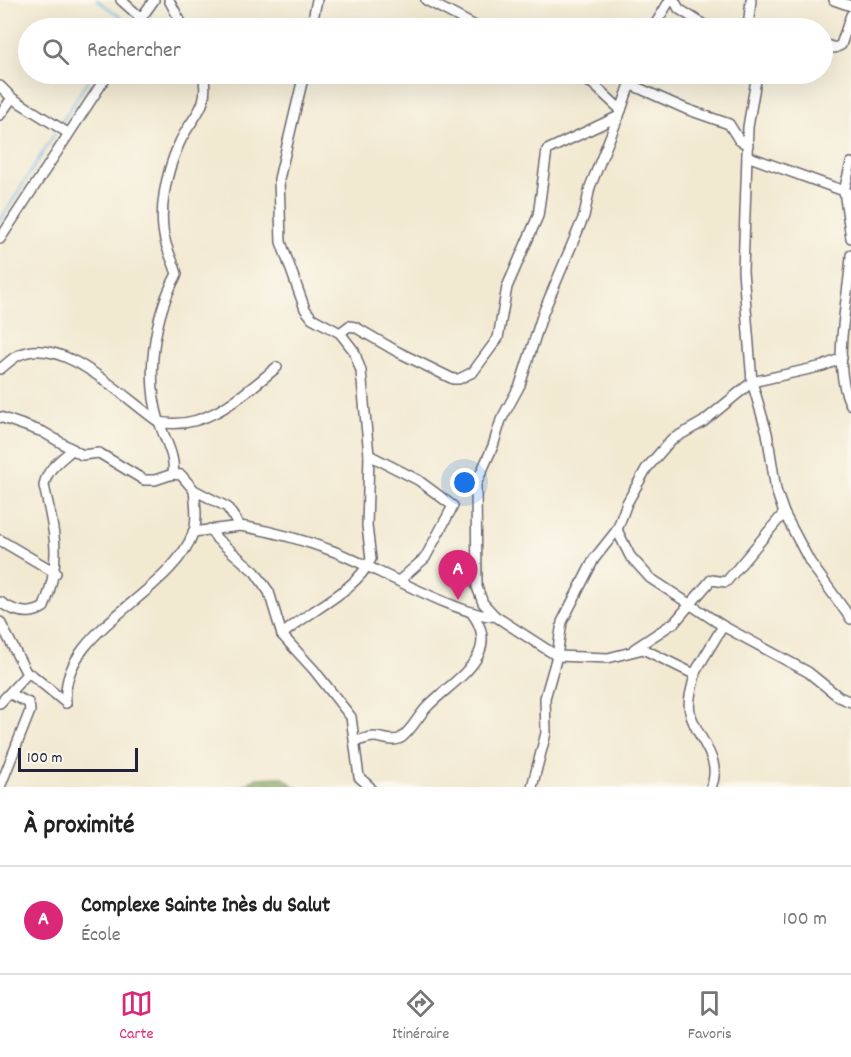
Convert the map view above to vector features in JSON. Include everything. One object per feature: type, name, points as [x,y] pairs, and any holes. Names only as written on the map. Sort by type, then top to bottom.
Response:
[{"type":"street","points":[[121,0],[141,18],[154,0]]},
{"type":"street","points":[[169,0],[179,18]]},
{"type":"street","points":[[313,18],[317,0]]},
{"type":"street","points":[[426,0],[460,18]]},
{"type":"street","points":[[659,18],[672,0],[679,9],[693,18]]},
{"type":"street","points":[[749,18],[751,0]]},
{"type":"street","points":[[834,0],[851,6]]},
{"type":"street","points":[[833,47],[841,45],[851,15]]},
{"type":"street","points":[[0,239],[101,84]]},
{"type":"street","points":[[173,474],[173,461],[159,422],[152,387],[158,323],[167,294],[177,274],[166,245],[162,207],[178,146],[200,112],[205,98],[204,84]]},
{"type":"street","points":[[282,635],[295,622],[331,599],[367,566],[370,559],[367,526],[369,455],[361,372],[354,351],[340,333],[312,318],[305,309],[281,242],[279,179],[302,84]]},
{"type":"street","points":[[593,84],[620,113]]},
{"type":"street","points":[[630,84],[590,187],[584,216],[543,313],[520,385],[501,420],[493,446],[476,484],[477,587],[483,603],[495,616],[557,656],[608,658],[643,649],[695,674]]},
{"type":"street","points":[[756,84],[747,156],[743,272],[752,382],[767,434],[776,490],[784,513],[810,562],[851,619]]},
{"type":"street","points":[[0,86],[12,98],[68,133]]},
{"type":"street","points":[[629,87],[641,88],[686,109],[729,124],[739,140],[748,145]]},
{"type":"street","points":[[0,115],[12,98]]},
{"type":"street","points":[[340,333],[349,326],[356,327],[422,365],[453,379],[459,379],[472,372],[501,331],[507,287],[538,216],[547,150],[620,113]]},
{"type":"street","points":[[747,156],[847,193]]},
{"type":"street","points":[[851,163],[847,193],[851,238]]},
{"type":"street","points":[[850,399],[842,358],[851,255]]},
{"type":"street","points":[[0,369],[19,355],[36,351],[52,352],[85,367],[159,422],[185,425],[220,410],[244,394],[277,366]]},
{"type":"street","points":[[532,787],[546,733],[545,698],[557,656],[562,622],[594,560],[617,530],[627,503],[657,453],[671,440],[713,415],[752,382],[823,366],[842,358]]},
{"type":"street","points":[[0,417],[43,432],[86,456],[99,453],[144,480],[155,480],[173,474],[182,475],[194,490],[221,501],[240,526]]},
{"type":"street","points":[[0,602],[19,611],[40,610],[44,607],[56,573],[57,549],[44,486],[45,478],[51,469],[73,449]]},
{"type":"street","points":[[369,455],[418,480],[453,506],[425,558],[399,580]]},
{"type":"street","points":[[0,622],[27,674],[32,675],[66,703],[66,678],[81,654],[114,617],[159,580],[177,558],[193,532],[194,490]]},
{"type":"street","points":[[633,650],[675,622],[711,580],[726,582],[784,513]]},
{"type":"street","points":[[193,532],[240,526],[269,530],[331,550],[471,612],[483,616],[495,616]]},
{"type":"street","points":[[210,530],[255,572],[269,592],[282,635],[314,670],[351,717],[359,777],[370,787]]},
{"type":"street","points":[[617,530],[634,561],[650,578],[723,626],[808,672],[839,697],[851,702]]},
{"type":"street","points":[[0,540],[56,573]]},
{"type":"street","points":[[356,741],[370,737],[391,740],[401,738],[423,711],[470,666],[481,649],[484,632],[471,612]]},
{"type":"street","points":[[711,787],[715,778],[714,769],[704,738],[690,715],[689,705],[695,674],[723,626]]},
{"type":"street","points":[[0,703],[27,674]]},
{"type":"street","points":[[0,787],[30,711],[29,703],[10,694]]},
{"type":"green space","points":[[282,777],[295,787],[242,787],[257,778]]},
{"type":"waterway","points":[[97,0],[122,18]]},
{"type":"waterway","points":[[62,122],[86,84]]},
{"type":"waterway","points":[[0,221],[55,133]]},
{"type":"place","name":"Complexe Sainte Inès du Salut","points":[[458,600]]}]
